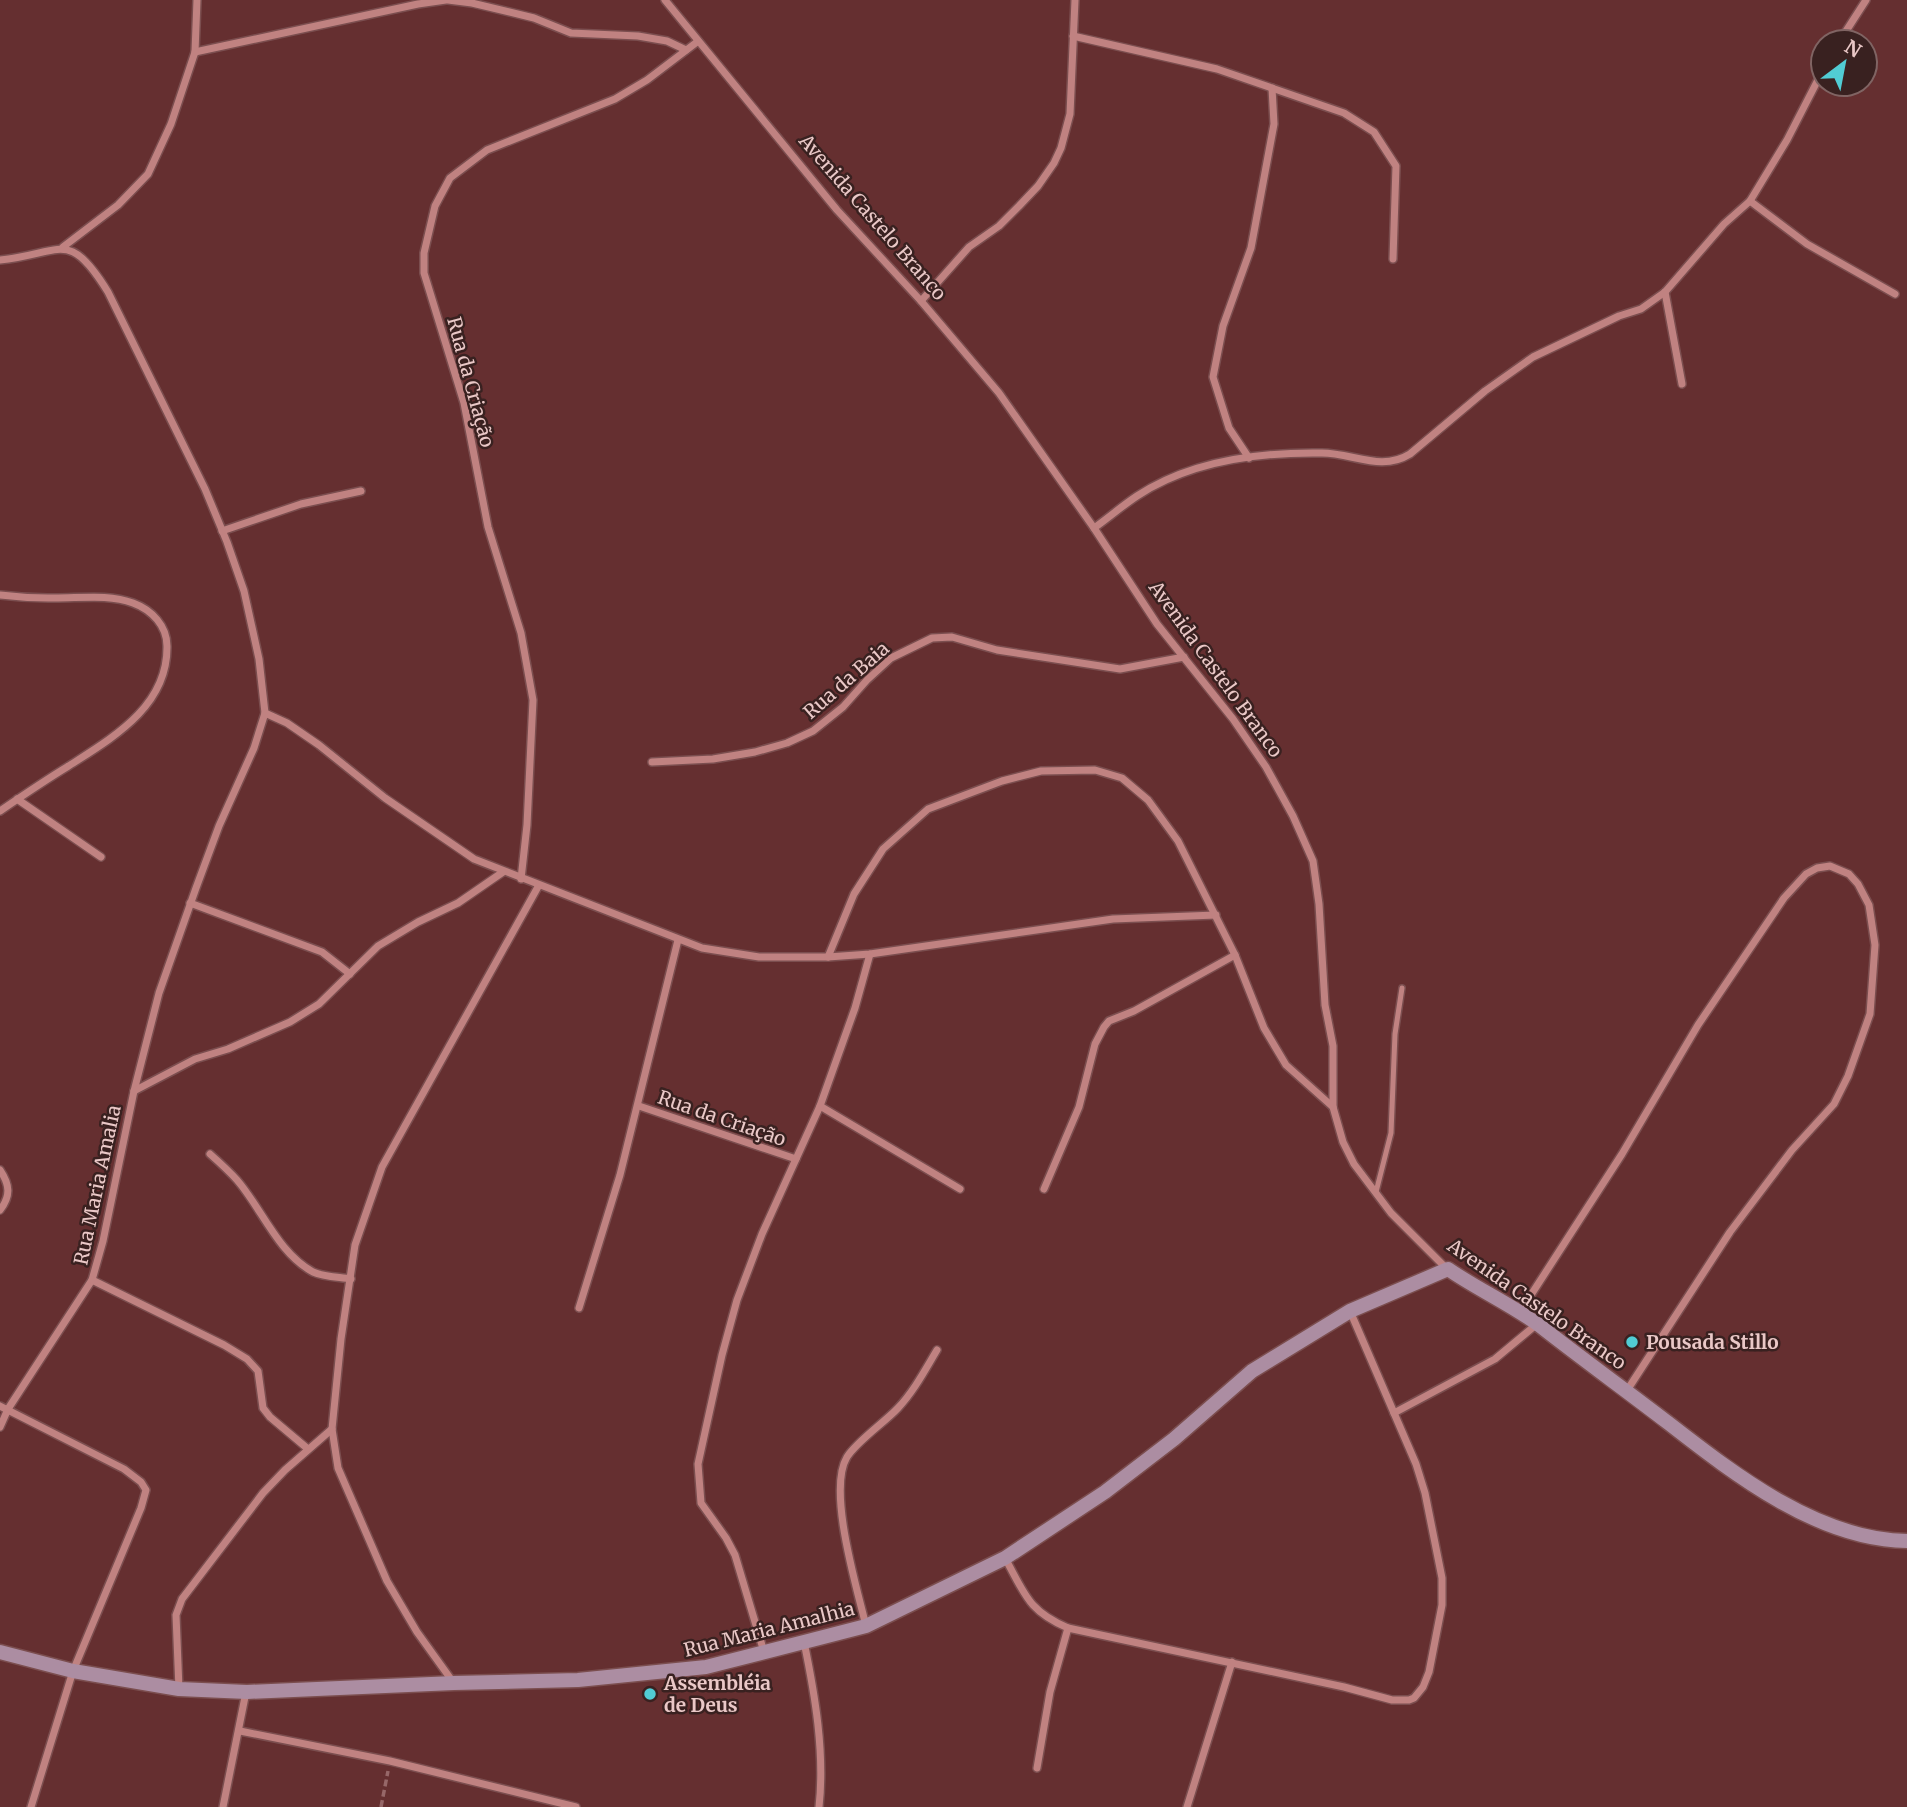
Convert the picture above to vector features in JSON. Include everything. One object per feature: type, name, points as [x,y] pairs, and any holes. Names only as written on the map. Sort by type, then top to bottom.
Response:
[{"type":"street","points":[[0,260],[63,247],[118,205],[148,174],[172,124],[195,52],[197,0]]},
{"type":"street","points":[[195,52],[447,0],[472,3],[534,18],[572,33],[638,36],[667,41],[686,50]]},
{"type":"street","name":"Avenida Castelo Branco","points":[[666,0],[697,42],[758,111],[844,218],[921,301],[999,393],[1094,528],[1157,624],[1233,719],[1266,766],[1313,861],[1319,904],[1325,1005],[1333,1046],[1333,1107],[1343,1142],[1354,1164],[1391,1213],[1448,1269],[1537,1324],[1711,1457],[1759,1489],[1801,1513],[1886,1541],[1907,1541]]},
{"type":"street","points":[[921,301],[969,247],[999,226],[1038,186],[1054,163],[1070,114],[1075,0]]},
{"type":"street","points":[[1848,28],[1866,0]]},
{"type":"street","points":[[1073,36],[1217,69],[1343,113],[1374,132],[1396,166],[1393,258]]},
{"type":"street","name":"Rua da Criação","points":[[522,879],[533,700],[521,633],[488,527],[464,403],[424,273],[428,228],[435,206],[450,178],[469,162],[487,150],[615,99],[647,80],[697,42]]},
{"type":"street","points":[[1250,458],[1229,428],[1213,377],[1223,327],[1251,248],[1274,124],[1272,88]]},
{"type":"street","points":[[1094,528],[1139,495],[1184,474],[1234,460],[1325,453],[1377,462],[1401,460],[1485,391],[1533,357],[1619,316],[1641,309],[1665,292],[1724,223],[1750,201],[1809,97]]},
{"type":"street","points":[[1750,201],[1807,244],[1895,294]]},
{"type":"street","points":[[63,247],[81,256],[91,265],[108,292],[205,489],[244,591],[259,659],[265,713],[287,723],[319,745],[385,798],[474,859],[678,940],[702,948],[749,956],[828,957],[870,954],[1113,919],[1216,915]]},
{"type":"street","points":[[1665,292],[1682,384]]},
{"type":"street","points":[[222,531],[301,504],[361,491]]},
{"type":"street","points":[[0,595],[111,598],[133,603],[156,618],[166,632],[167,662],[163,677],[148,704],[136,718],[115,736],[0,811]]},
{"type":"street","name":"Rua da Baia","points":[[652,762],[713,759],[787,743],[813,730],[843,707],[891,658],[932,638],[951,637],[997,650],[1120,669],[1184,657]]},
{"type":"street","name":"Rua Maria Amalia","points":[[0,1427],[4,1408],[92,1280],[159,993],[219,826],[254,748],[265,713]]},
{"type":"street","points":[[828,957],[854,894],[883,849],[928,809],[961,795],[1041,771],[1095,770],[1122,778],[1148,800],[1178,841],[1235,955],[1264,1028],[1286,1065],[1333,1107]]},
{"type":"street","points":[[17,799],[101,856]]},
{"type":"street","points":[[1520,1312],[1622,1154],[1698,1025],[1784,898],[1806,874],[1817,868],[1830,866],[1849,874],[1858,884],[1869,905],[1875,945],[1871,1014],[1848,1076],[1834,1104],[1793,1150],[1730,1232],[1626,1392]]},
{"type":"street","points":[[134,1091],[195,1059],[247,1042],[290,1023],[318,1004],[378,946],[418,922],[458,903],[503,872]]},
{"type":"street","points":[[454,1683],[417,1632],[387,1581],[338,1468],[332,1429],[341,1339],[355,1245],[382,1167],[539,885]]},
{"type":"street","points":[[190,903],[322,952],[349,974]]},
{"type":"street","points":[[579,1308],[639,1106],[678,940]]},
{"type":"street","points":[[764,1653],[736,1555],[701,1503],[698,1464],[719,1366],[737,1300],[762,1234],[820,1106],[855,1008],[870,954]]},
{"type":"street","points":[[1044,1189],[1079,1107],[1095,1044],[1104,1027],[1109,1021],[1134,1012],[1235,955]]},
{"type":"street","name":"Rua da Criação","points":[[639,1106],[796,1159]]},
{"type":"street","points":[[820,1106],[960,1189]]},
{"type":"street","points":[[210,1154],[237,1181],[295,1257],[320,1274],[351,1279]]},
{"type":"street","points":[[0,1170],[8,1181],[9,1195],[0,1210]]},
{"type":"street","name":"Rua Maria Amalhia","points":[[0,1651],[72,1671],[179,1689],[247,1692],[454,1683],[578,1681],[706,1667],[764,1653],[866,1626],[1005,1558],[1135,1470],[1252,1371],[1350,1311],[1448,1269]]},
{"type":"street","points":[[92,1280],[247,1359],[258,1371],[263,1408],[270,1418],[308,1449]]},
{"type":"street","points":[[1005,1558],[1035,1608],[1049,1620],[1068,1628],[1232,1662],[1392,1700],[1414,1698],[1423,1687],[1429,1672],[1440,1624],[1442,1578],[1425,1493],[1416,1464],[1350,1311]]},
{"type":"street","points":[[1394,1413],[1495,1359],[1537,1324]]},
{"type":"street","points":[[866,1626],[853,1574],[840,1501],[843,1469],[848,1456],[912,1391],[937,1350]]},
{"type":"street","points":[[4,1408],[124,1469],[141,1482],[146,1490],[146,1496],[72,1671],[31,1807]]},
{"type":"street","points":[[179,1689],[176,1615],[182,1599],[263,1493],[332,1429]]},
{"type":"street","points":[[1037,1768],[1045,1714],[1068,1628]]},
{"type":"street","points":[[804,1642],[820,1753],[819,1807]]},
{"type":"street","points":[[1187,1807],[1232,1662]]},
{"type":"street","points":[[223,1807],[247,1692]]},
{"type":"street","points":[[240,1731],[390,1761],[576,1807]]},
{"type":"lane","points":[[1376,1192],[1391,1133],[1395,1034],[1402,988]]},
{"type":"path","points":[[381,1807],[390,1761]]},
{"type":"place","name":"Pousada Stillo","points":[[1632,1342]]},
{"type":"place","name":"Assembléia de Deus","points":[[650,1694]]}]
